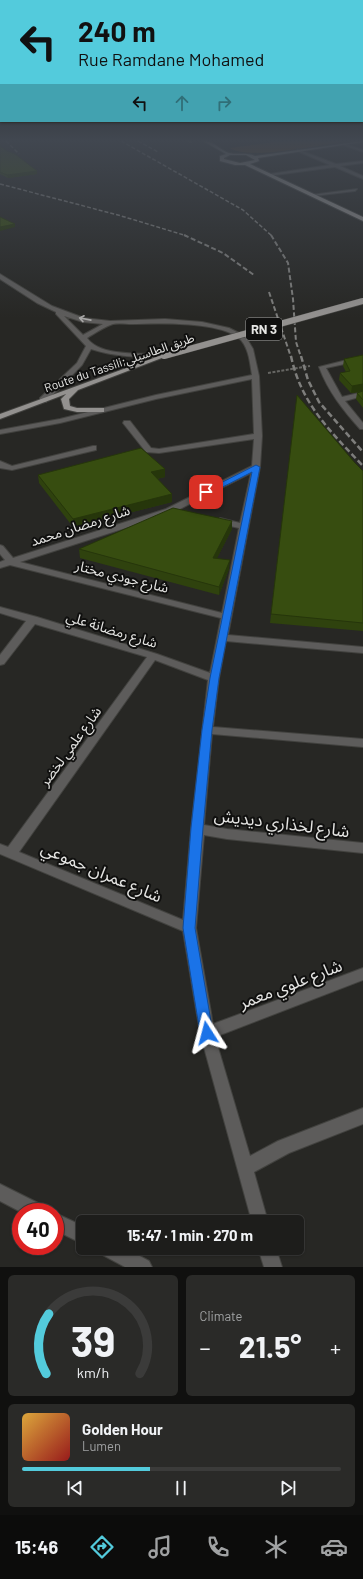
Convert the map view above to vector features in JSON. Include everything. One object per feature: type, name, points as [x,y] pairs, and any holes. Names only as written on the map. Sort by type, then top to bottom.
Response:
[{"type":"main road","points":[[323,200],[362,219]]},
{"type":"main road","name":"Route du Tassili;طريق الطاسيلي","points":[[0,417],[164,356],[363,301]]},
{"type":"main road","points":[[76,388],[65,399],[67,406],[77,410],[101,410]]},
{"type":"street","points":[[0,276],[55,310],[84,320],[116,322],[183,322],[212,327],[231,332],[244,340],[250,352],[256,376],[258,436],[256,467],[214,678],[197,828],[189,928],[207,1033],[258,1215]]},
{"type":"street","points":[[55,310],[89,346],[110,352],[130,355],[164,356]]},
{"type":"street","points":[[83,338],[100,327],[116,322]]},
{"type":"street","points":[[44,400],[80,364],[89,346]]},
{"type":"street","points":[[363,358],[322,368],[326,379],[340,400],[363,427]]},
{"type":"street","points":[[0,432],[60,421],[101,410],[256,376]]},
{"type":"street","points":[[340,400],[363,394]]},
{"type":"street","points":[[127,423],[149,450],[159,451],[258,436]]},
{"type":"street","points":[[0,463],[2,466],[12,468],[93,448]]},
{"type":"street","name":"شارع رمضان محمد","points":[[0,565],[169,510],[256,467]]},
{"type":"street","points":[[169,510],[183,514]]},
{"type":"street","points":[[212,520],[245,527]]},
{"type":"street","points":[[0,548],[11,562]]},
{"type":"street","name":"شارع جودي مختار","points":[[11,562],[227,617]]},
{"type":"street","name":"شارع رمضانة علي","points":[[0,610],[154,656],[214,678]]},
{"type":"street","points":[[0,662],[34,619]]},
{"type":"street","points":[[223,638],[363,650]]},
{"type":"street","name":"شارع علمي لخضر","points":[[6,851],[154,656]]},
{"type":"street","points":[[207,730],[363,743]]},
{"type":"street","name":"شارع لخذاري ديديش","points":[[197,828],[227,834],[363,848]]},
{"type":"street","name":"شارع عمران جموعي","points":[[6,851],[189,928]]},
{"type":"street","name":"شارع علوي معمر","points":[[207,1033],[363,974]]},
{"type":"street","points":[[244,1168],[284,1146],[363,1116]]},
{"type":"street","points":[[0,1192],[21,1203]]},
{"type":"street","points":[[64,1226],[76,1232]]},
{"type":"street","points":[[121,1255],[144,1267]]},
{"type":"street","points":[[269,1255],[273,1267]]},
{"type":"path","points":[[256,376],[303,366],[322,368]]},
{"type":"building","points":[[0,217],[15,224],[0,227]]},
{"type":"building","points":[[363,355],[363,384],[352,386],[340,373],[350,371],[344,359]]},
{"type":"building","points":[[363,391],[363,400],[357,393]]},
{"type":"building","points":[[297,395],[363,471],[363,623],[271,614]]},
{"type":"building","points":[[141,448],[165,469],[151,472],[172,494],[73,519],[38,475]]},
{"type":"building","points":[[173,508],[232,521],[213,558],[230,560],[219,587],[79,549]]},
{"type":"railway","points":[[61,200],[118,215],[185,235]]},
{"type":"railway","points":[[226,200],[243,210],[271,235]]},
{"type":"railway","points":[[185,235],[223,253],[254,275]]},
{"type":"railway","points":[[271,235],[288,263],[293,299],[296,342],[301,357]]},
{"type":"railway","points":[[269,292],[291,357]]},
{"type":"railway","points":[[291,356],[302,389],[310,403],[329,429],[363,466]]},
{"type":"railway","points":[[301,356],[308,380],[319,402],[363,452]]},
{"type":"route","points":[[206,492],[256,467],[214,678],[197,828],[189,928],[207,1033]]}]
